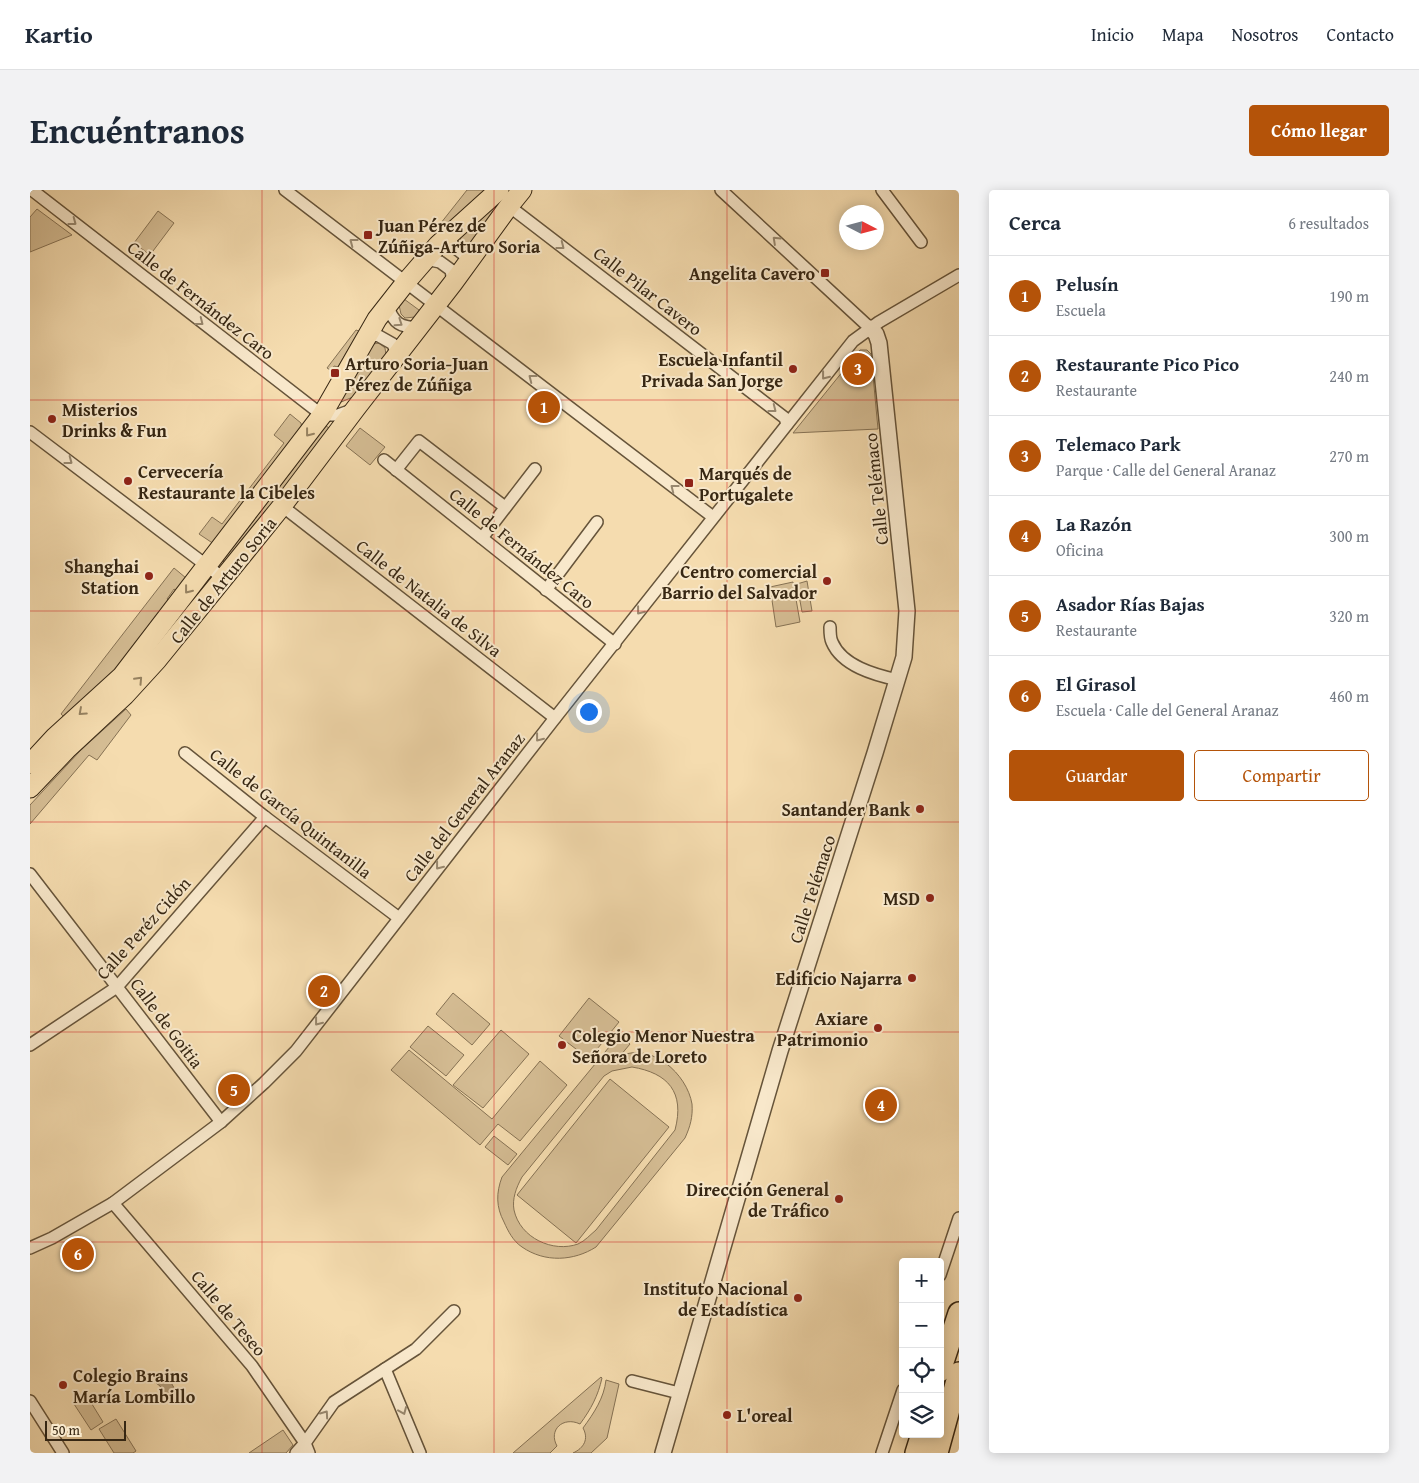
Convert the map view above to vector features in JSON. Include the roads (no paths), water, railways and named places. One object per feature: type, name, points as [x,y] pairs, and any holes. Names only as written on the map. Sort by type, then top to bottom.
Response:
[{"type":"highway","points":[[944,1360],[959,1313]]},
{"type":"highway","points":[[937,1453],[959,1373]]},
{"type":"highway","points":[[916,1453],[921,1438]]},
{"type":"main road","name":"Calle de Arturo Soria","points":[[30,764],[55,737],[122,676],[322,415],[366,338],[387,306],[425,259],[449,234],[498,190]]},
{"type":"main road","name":"Calle de Arturo Soria","points":[[30,788],[68,748],[125,695],[157,660],[282,506],[522,190]]},
{"type":"street","points":[[285,190],[713,517]]},
{"type":"street","points":[[721,190],[870,328]]},
{"type":"street","points":[[882,190],[921,242]]},
{"type":"street","name":"Calle de Fernández Caro","points":[[33,193],[322,415]]},
{"type":"street","name":"Calle Pilar Cavero","points":[[509,206],[780,414],[788,424]]},
{"type":"street","points":[[449,234],[453,246],[462,254],[474,252]]},
{"type":"street","points":[[425,259],[440,262],[451,270],[453,283]]},
{"type":"street","name":"Calle del General Aranaz","points":[[30,1248],[52,1238],[113,1203],[221,1122],[296,1051],[852,341],[870,328],[959,275]]},
{"type":"street","points":[[387,306],[392,318],[404,328],[419,328]]},
{"type":"street","name":"Calle Telémaco","points":[[663,1453],[783,1042],[904,657],[907,611],[880,348],[878,339],[870,328]]},
{"type":"street","points":[[366,338],[377,335],[393,344],[397,355]]},
{"type":"street","points":[[322,415],[338,416],[356,408]]},
{"type":"street","points":[[30,432],[223,578]]},
{"type":"street","points":[[396,470],[419,441],[505,506]]},
{"type":"street","name":"Calle de Fernández Caro","points":[[384,460],[614,644]]},
{"type":"street","points":[[482,538],[535,469]]},
{"type":"street","name":"Calle de Natalia de Silva","points":[[282,506],[555,718]]},
{"type":"street","points":[[546,590],[596,522]]},
{"type":"street","points":[[830,627],[832,642],[842,657],[862,669],[898,680]]},
{"type":"street","name":"Calle de García Quintanilla","points":[[185,753],[265,817],[399,918]]},
{"type":"street","name":"Calle Peréz Cidón","points":[[30,1045],[117,987],[265,817]]},
{"type":"street","name":"Calle de Goitia","points":[[30,874],[221,1122]]},
{"type":"street","name":"Calle de Teseo","points":[[113,1203],[252,1366],[307,1448]]},
{"type":"street","points":[[944,1263],[959,1218]]},
{"type":"street","points":[[296,1453],[307,1448],[334,1402],[416,1349],[454,1311]]},
{"type":"street","points":[[385,1369],[420,1453]]},
{"type":"street","points":[[632,1381],[679,1393]]},
{"type":"street","points":[[883,1452],[902,1393]]},
{"type":"street","points":[[30,1401],[63,1453]]},
{"type":"place","name":"Juan Pérez de Zúñiga-Arturo Soria","points":[[368,235]]},
{"type":"place","name":"Angelita Cavero","points":[[825,273]]},
{"type":"place","name":"Escuela Infantil Privada San Jorge","points":[[793,369]]},
{"type":"place","name":"Telemaco Park","points":[[858,369]]},
{"type":"place","name":"Arturo Soria-Juan Pérez de Zúñiga","points":[[335,373]]},
{"type":"place","name":"Pelusín","points":[[544,407]]},
{"type":"place","name":"Misterios Drinks & Fun","points":[[52,419]]},
{"type":"place","name":"Cervecería Restaurante la Cibeles","points":[[128,481]]},
{"type":"place","name":"Marqués de Portugalete","points":[[689,483]]},
{"type":"place","name":"Shanghai Station","points":[[149,576]]},
{"type":"place","name":"Centro comercial Barrio del Salvador","points":[[827,581]]},
{"type":"place","name":"Santander Bank","points":[[920,809]]},
{"type":"place","name":"MSD","points":[[930,898]]},
{"type":"place","name":"Edificio Najarra","points":[[912,978]]},
{"type":"place","name":"Restaurante Pico Pico","points":[[324,991]]},
{"type":"place","name":"Axiare Patrimonio","points":[[878,1028]]},
{"type":"place","name":"Colegio Menor Nuestra Señora de Loreto","points":[[562,1045]]},
{"type":"place","name":"Asador Rías Bajas","points":[[234,1090]]},
{"type":"place","name":"La Razón","points":[[881,1105]]},
{"type":"place","name":"Dirección General de Tráfico","points":[[839,1199]]},
{"type":"place","name":"El Girasol","points":[[78,1254]]},
{"type":"place","name":"Instituto Nacional de Estadística","points":[[798,1298]]},
{"type":"place","name":"Colegio Brains María Lombillo","points":[[63,1385]]},
{"type":"place","name":"L'oreal","points":[[727,1415]]}]
